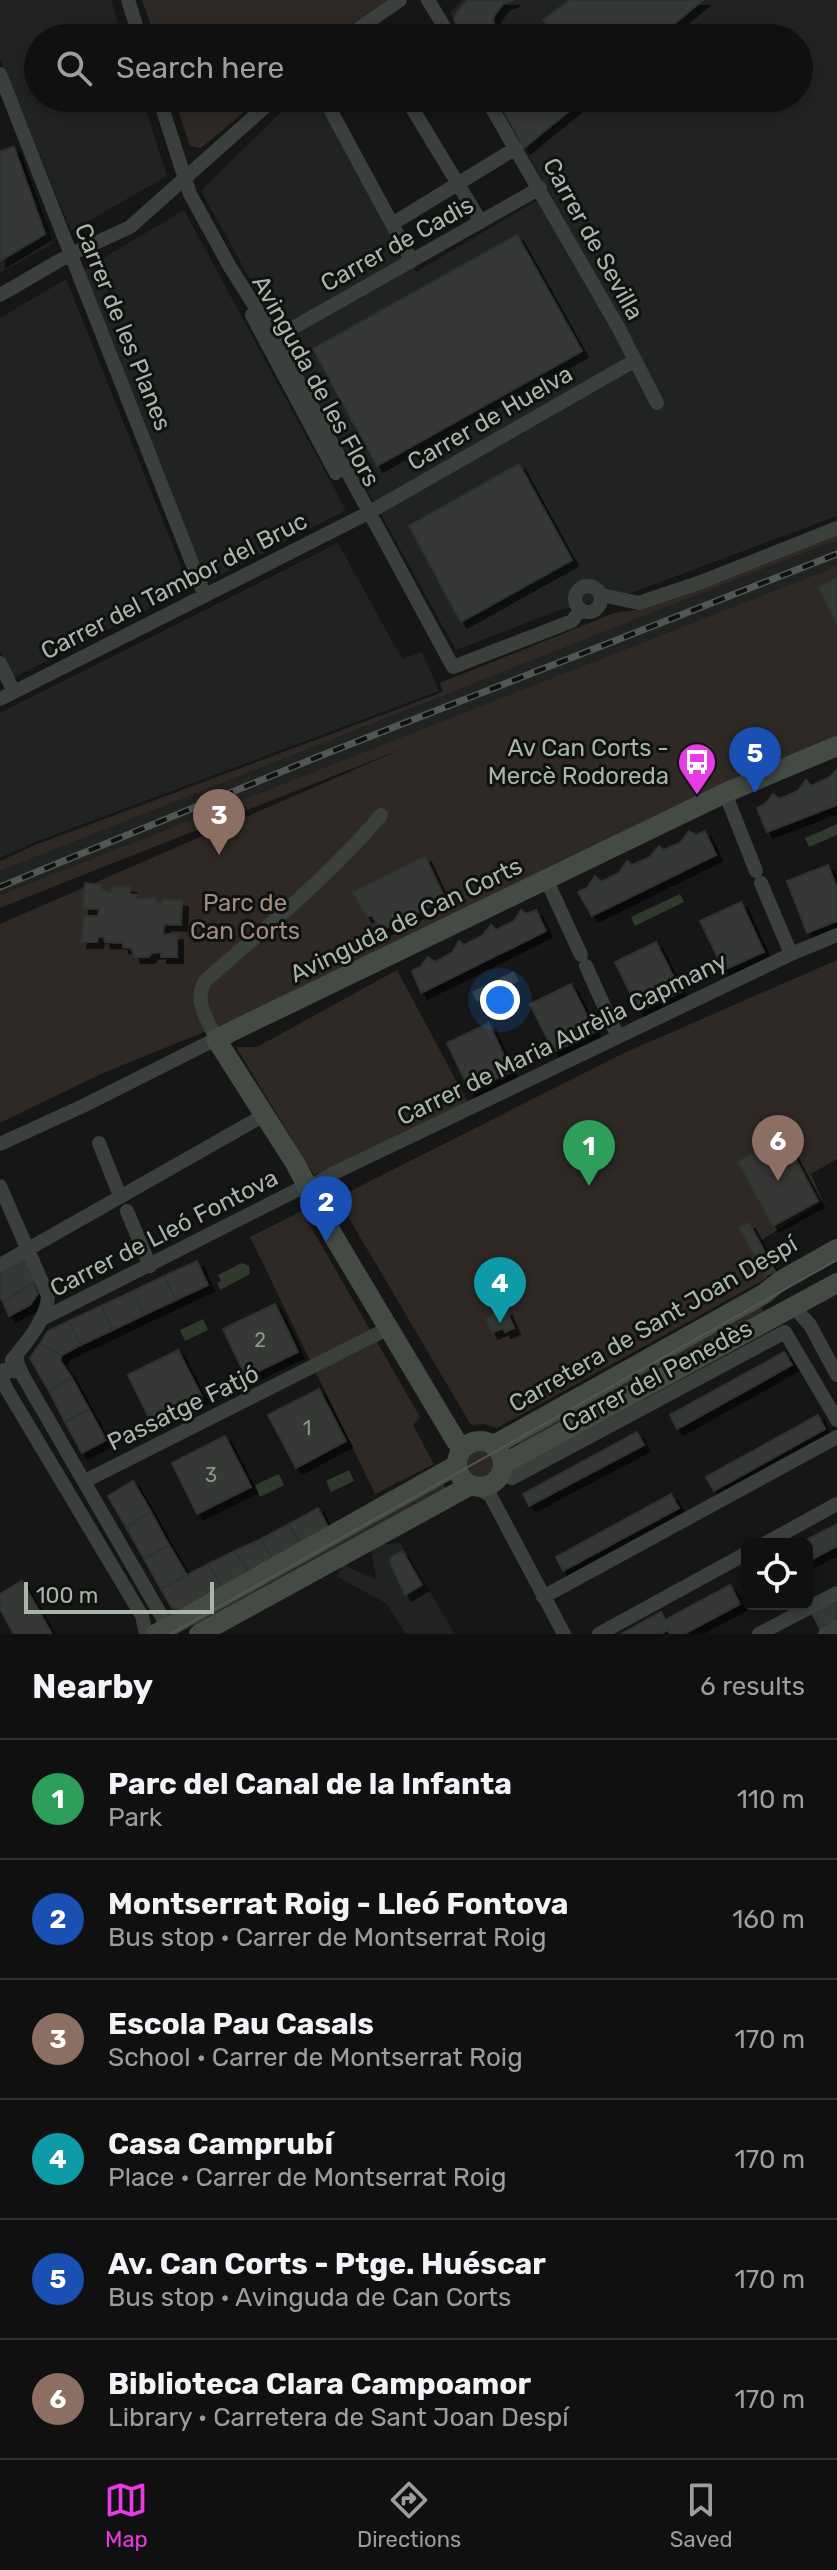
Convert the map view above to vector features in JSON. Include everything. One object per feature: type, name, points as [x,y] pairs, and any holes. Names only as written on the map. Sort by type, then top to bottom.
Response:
[{"type":"street","points":[[128,0],[136,24]]},
{"type":"street","points":[[374,24],[400,0]]},
{"type":"street","points":[[428,0],[443,24]]},
{"type":"street","name":"Carrer de les Planes","points":[[0,74],[69,255],[132,403],[205,596]]},
{"type":"street","name":"Avinguda de les Flors","points":[[163,112],[190,194],[230,267],[275,338],[453,667],[572,621],[580,610],[575,599],[585,586],[593,587],[601,595],[639,603],[837,528]]},
{"type":"street","points":[[0,295],[69,255],[130,227],[259,112]]},
{"type":"street","points":[[332,112],[412,261]]},
{"type":"street","points":[[414,112],[481,222]]},
{"type":"street","name":"Carrer de Sevilla","points":[[494,112],[540,188],[657,403]]},
{"type":"street","points":[[392,224],[516,148]]},
{"type":"street","name":"Carrer de Cadis","points":[[275,338],[540,188]]},
{"type":"street","name":"Avinguda de les Flors","points":[[230,267],[258,329],[349,498],[368,513]]},
{"type":"street","name":"Carrer de Huelva","points":[[368,513],[634,361]]},
{"type":"street","name":"Carrer del Tambor del Bruc","points":[[7,695],[368,513]]},
{"type":"street","points":[[0,663],[7,695]]},
{"type":"street","name":"Avinguda de Can Corts","points":[[0,1144],[725,793],[837,746]]},
{"type":"street","points":[[725,793],[791,954]]},
{"type":"street","points":[[381,815],[303,895],[205,981],[199,993],[200,1002],[216,1039],[266,1114],[334,1237],[456,1441],[462,1479],[490,1495],[564,1634]]},
{"type":"street","points":[[547,881],[618,1037]]},
{"type":"street","name":"Carrer de Maria Aurèlia Capmany","points":[[309,1187],[791,954],[837,935]]},
{"type":"street","points":[[0,1265],[266,1114]]},
{"type":"street","points":[[99,1143],[120,1196]]},
{"type":"street","points":[[0,1186],[48,1296],[48,1307],[40,1320],[2,1370],[3,1381],[142,1616],[155,1626]]},
{"type":"street","name":"Carrer de Lleó Fontova","points":[[40,1320],[295,1191],[309,1187]]},
{"type":"street","points":[[127,1211],[150,1266]]},
{"type":"street","name":"Carretera de Sant Joan Despí","points":[[499,1462],[837,1249]]},
{"type":"street","name":"Carretera de Sant Joan Despí","points":[[499,1462],[837,1283]]},
{"type":"street","points":[[764,1294],[781,1297],[792,1305],[810,1325],[837,1375]]},
{"type":"street","name":"Carrer del Penedès","points":[[499,1462],[512,1478],[785,1332],[837,1420]]},
{"type":"street","name":"Passatge Fatjó","points":[[85,1481],[301,1375],[379,1333]]},
{"type":"street","points":[[17,1354],[21,1372],[85,1481],[155,1626]]},
{"type":"street","points":[[2,1370],[21,1372]]},
{"type":"street","points":[[543,1597],[837,1437]]},
{"type":"street","points":[[155,1626],[460,1456],[480,1440],[499,1462],[494,1482],[485,1487],[473,1486],[199,1634]]},
{"type":"street","points":[[775,1538],[837,1504]]},
{"type":"street","points":[[599,1634],[741,1556]]},
{"type":"street","points":[[759,1634],[837,1593]]},
{"type":"street","points":[[825,1634],[837,1627]]},
{"type":"shaded area","points":[[0,0],[111,0],[119,24],[24,24],[24,112],[146,112],[167,176],[71,231],[0,58]]},
{"type":"shaded area","points":[[462,0],[837,0],[837,516],[634,592],[557,611],[456,650],[201,191],[281,112],[324,112],[416,272],[549,193],[505,112],[813,112],[813,24],[456,24],[450,13]]},
{"type":"shaded area","points":[[14,145],[53,243],[0,273],[0,150]]},
{"type":"shaded area","points":[[184,210],[346,510],[207,582],[83,270]]},
{"type":"shaded area","points":[[66,279],[190,588],[13,678],[0,651],[0,318]]},
{"type":"shaded area","points":[[837,540],[837,566],[0,895],[0,871]]},
{"type":"shaded area","points":[[338,543],[402,659],[422,652],[439,691],[0,858],[0,713]]},
{"type":"shaded area","points":[[837,824],[837,835],[809,847],[805,838]]},
{"type":"shaded area","points":[[680,894],[684,902],[635,926],[631,917]]},
{"type":"shaded area","points":[[514,971],[519,981],[477,1002],[472,992]]},
{"type":"shaded area","points":[[242,1263],[249,1266],[250,1274],[220,1290],[218,1275]]},
{"type":"shaded area","points":[[203,1319],[208,1330],[185,1341],[180,1330]]},
{"type":"shaded area","points":[[349,1470],[354,1481],[331,1492],[326,1481]]},
{"type":"shaded area","points":[[279,1474],[284,1485],[260,1497],[255,1485]]},
{"type":"shaded area","points":[[400,1543],[455,1634],[406,1634],[386,1603],[337,1577],[343,1565],[377,1580],[373,1545]]},
{"type":"green space","points":[[142,0],[387,0],[352,24],[150,24]]},
{"type":"green space","points":[[179,112],[244,112],[201,148],[190,146]]},
{"type":"green space","points":[[837,533],[837,540],[0,871],[0,861],[35,845],[443,692],[440,683],[614,613],[642,609]]},
{"type":"green space","name":"Parc de Can Corts","points":[[837,566],[837,751],[286,999],[103,1073],[0,1123],[0,924],[404,748],[0,908],[0,895]]},
{"type":"green space","points":[[837,960],[837,1159],[811,1174],[823,1201],[760,1241],[776,1273],[497,1428],[484,1424],[471,1425],[337,1198],[624,1053]]},
{"type":"green space","points":[[397,970],[467,1101],[464,1110],[314,1175],[236,1047],[257,1047]]},
{"type":"green space","points":[[302,1211],[420,1417],[413,1425],[434,1464],[375,1494],[250,1237]]},
{"type":"green space","points":[[758,1301],[765,1314],[523,1451],[515,1437]]},
{"type":"green space","points":[[481,1450],[491,1454],[495,1464],[491,1474],[481,1478],[471,1474],[467,1464],[471,1454]]},
{"type":"green space","points":[[440,1478],[447,1491],[197,1631],[189,1618]]},
{"type":"building","points":[[468,0],[514,0],[504,3],[495,14],[494,24],[456,24],[454,20]]},
{"type":"building","points":[[570,0],[703,0],[674,24],[546,24],[543,20]]},
{"type":"building","points":[[505,112],[568,112],[524,148]]},
{"type":"building","points":[[14,147],[45,234],[0,261],[0,152]]},
{"type":"building","points":[[517,235],[582,351],[377,466],[313,349]]},
{"type":"building","points":[[519,464],[572,560],[461,622],[409,526]]},
{"type":"building","points":[[837,578],[837,624],[818,588]]},
{"type":"building","points":[[837,769],[837,805],[767,832],[757,808],[773,794],[779,799],[798,791],[806,780],[811,786],[830,777]]},
{"type":"building","points":[[689,831],[696,835],[705,831],[716,855],[592,916],[578,892],[587,888],[595,876],[601,882],[619,873],[627,861],[632,865],[650,857],[659,846],[663,850],[680,843]]},
{"type":"building","points":[[425,856],[445,899],[380,931],[373,916],[366,916],[353,892]]},
{"type":"building","points":[[828,865],[837,888],[837,921],[807,933],[787,881]]},
{"type":"building","points":[[85,883],[102,885],[101,890],[111,892],[112,886],[130,887],[130,894],[137,895],[137,899],[156,898],[155,903],[163,903],[163,899],[182,901],[181,925],[164,924],[163,935],[177,934],[177,957],[161,957],[161,952],[152,953],[149,957],[135,957],[131,948],[123,947],[123,943],[105,942],[104,937],[98,937],[97,942],[81,942],[84,916],[98,916],[99,909],[83,908]]},
{"type":"building","points":[[741,902],[764,952],[724,970],[700,921]]},
{"type":"building","points":[[521,910],[526,914],[536,910],[546,931],[421,993],[412,971],[428,957],[435,962],[452,953],[459,941],[464,945],[482,936],[491,925],[496,930],[514,921]]},
{"type":"building","points":[[656,942],[681,992],[639,1011],[615,962]]},
{"type":"building","points":[[571,984],[595,1032],[554,1052],[530,1004]]},
{"type":"building","points":[[489,1023],[511,1072],[470,1091],[447,1043]]},
{"type":"building","points":[[783,1136],[818,1201],[773,1226],[738,1162]]},
{"type":"building","points":[[749,1223],[775,1271],[765,1276],[739,1227]]},
{"type":"building","points":[[24,1257],[35,1282],[3,1302],[0,1298],[0,1272]]},
{"type":"building","points":[[197,1261],[208,1285],[176,1300],[164,1276]]},
{"type":"building","points":[[164,1276],[176,1300],[144,1315],[133,1291]]},
{"type":"building","points":[[33,1283],[38,1294],[30,1305],[9,1316],[3,1302]]},
{"type":"building","points":[[133,1291],[144,1315],[113,1330],[101,1306]]},
{"type":"building","points":[[275,1304],[298,1352],[246,1377],[223,1329]]},
{"type":"building","points":[[101,1306],[113,1330],[81,1345],[69,1321]]},
{"type":"building","points":[[499,1310],[506,1310],[514,1328],[505,1332],[503,1328],[492,1333],[486,1319]]},
{"type":"building","points":[[69,1321],[81,1345],[62,1355],[40,1344],[48,1331]]},
{"type":"building","points":[[40,1344],[62,1355],[60,1360],[72,1378],[49,1391],[30,1358]]},
{"type":"building","points":[[178,1350],[202,1397],[151,1422],[128,1375]]},
{"type":"building","points":[[784,1352],[792,1365],[677,1429],[670,1415]]},
{"type":"building","points":[[72,1378],[89,1409],[65,1422],[49,1391]]},
{"type":"building","points":[[319,1389],[346,1441],[296,1468],[268,1415]]},
{"type":"building","points":[[89,1409],[106,1440],[82,1453],[65,1422]]},
{"type":"building","points":[[818,1415],[825,1429],[714,1491],[706,1477]]},
{"type":"building","points":[[637,1432],[644,1445],[529,1506],[523,1494]]},
{"type":"building","points":[[225,1436],[251,1487],[197,1514],[172,1463]]},
{"type":"building","points":[[133,1481],[151,1512],[126,1527],[108,1496]]},
{"type":"building","points":[[671,1494],[679,1508],[563,1571],[556,1557]]},
{"type":"building","points":[[318,1508],[329,1529],[300,1545],[289,1524]]},
{"type":"building","points":[[151,1512],[169,1545],[144,1559],[126,1527]]},
{"type":"building","points":[[289,1524],[300,1545],[273,1560],[261,1539]]},
{"type":"building","points":[[837,1524],[837,1546],[813,1559],[813,1538],[810,1538]]},
{"type":"building","points":[[261,1539],[273,1560],[249,1573],[235,1551]]},
{"type":"building","points":[[169,1545],[187,1575],[161,1589],[144,1559]]},
{"type":"building","points":[[235,1551],[249,1573],[222,1587],[208,1564]]},
{"type":"building","points":[[402,1551],[422,1585],[405,1595],[390,1558]]},
{"type":"building","points":[[208,1564],[222,1587],[183,1610],[172,1608],[161,1589]]},
{"type":"building","points":[[22,1581],[52,1634],[14,1634],[0,1609],[0,1594]]},
{"type":"building","points":[[730,1585],[740,1604],[684,1634],[670,1634],[668,1630],[661,1634],[621,1634],[661,1612],[665,1620]]},
{"type":"building","points":[[837,1597],[837,1620],[820,1629],[811,1612]]},
{"type":"tram line","points":[[170,1634],[837,1260]]},
{"type":"railway","points":[[0,887],[320,756],[837,554]]},
{"type":"place","name":"Av. Can Corts - Ptge. Huéscar","points":[[755,793]]},
{"type":"place","name":"Av Can Corts - Mercè Rodoreda","points":[[697,796]]},
{"type":"place","name":"Escola Pau Casals","points":[[219,855]]},
{"type":"place","name":"Biblioteca Clara Campoamor","points":[[778,1181]]},
{"type":"place","name":"Parc del Canal de la Infanta","points":[[589,1186]]},
{"type":"place","name":"Montserrat Roig - Lleó Fontova","points":[[326,1242]]},
{"type":"place","name":"Casa Camprubí","points":[[500,1323]]}]
